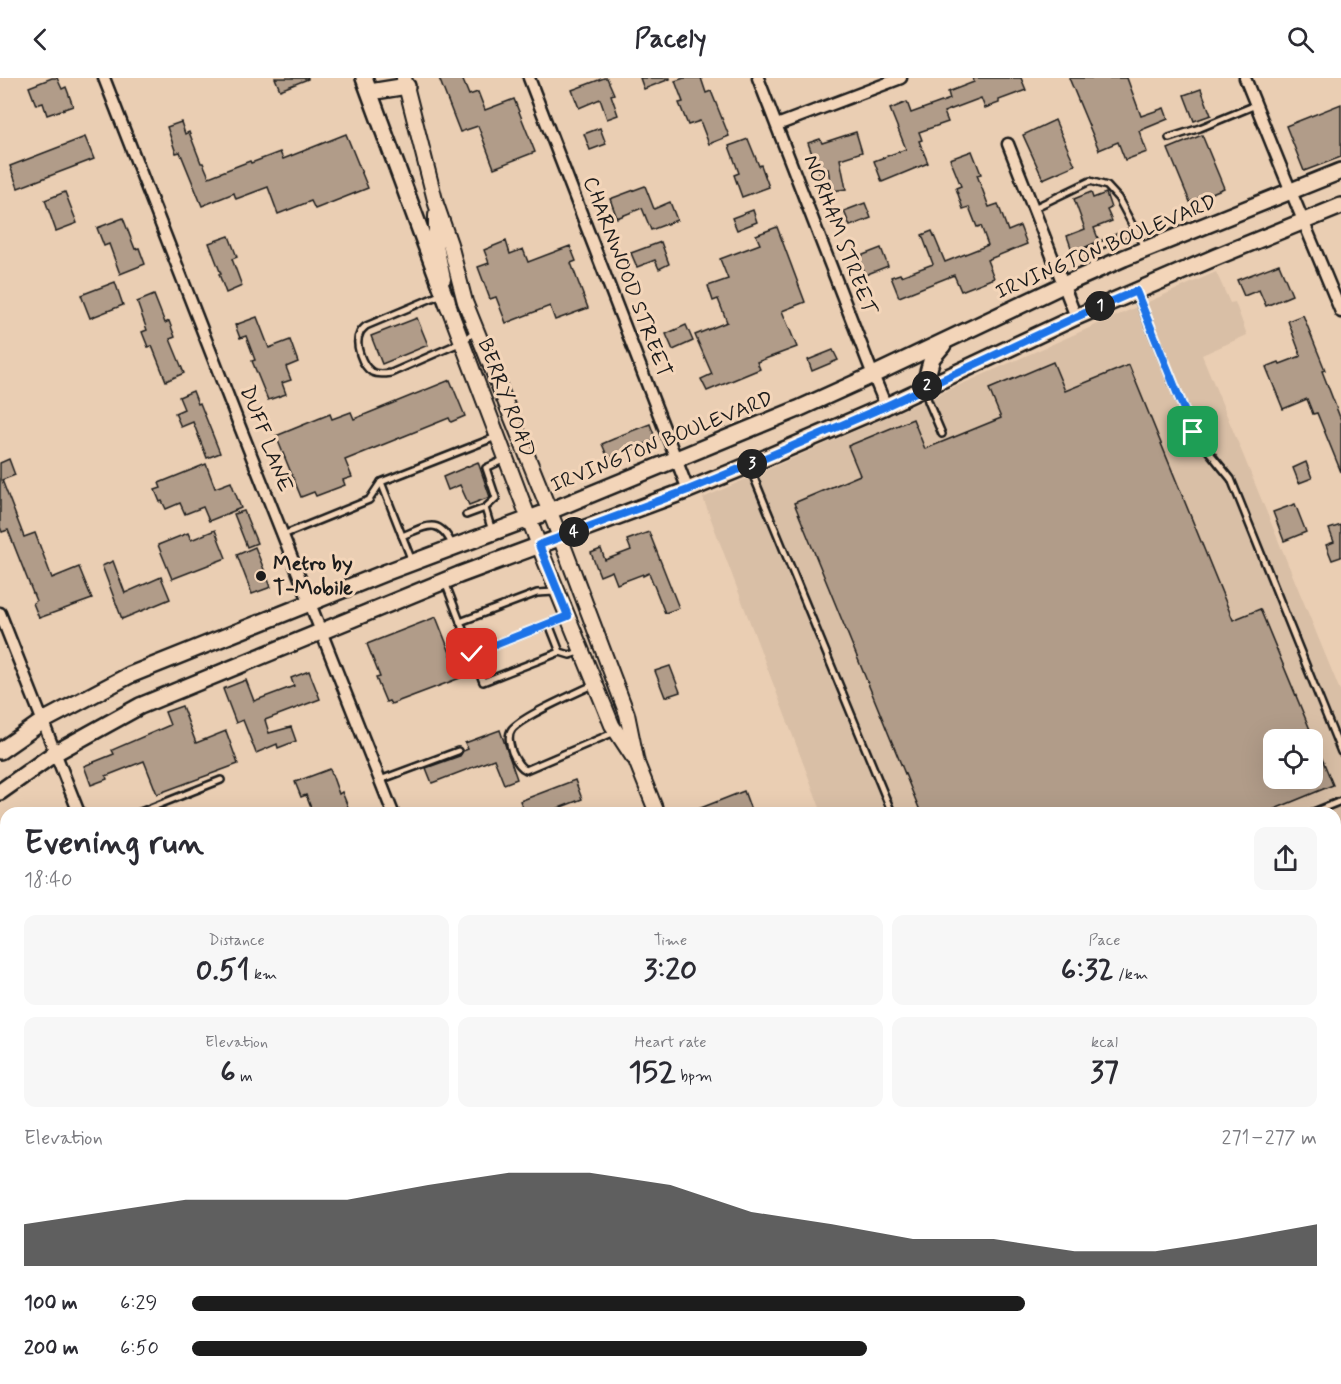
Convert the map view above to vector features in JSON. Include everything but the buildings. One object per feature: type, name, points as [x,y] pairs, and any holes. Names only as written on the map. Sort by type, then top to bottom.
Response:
[{"type":"main road","points":[[405,82],[367,85],[446,298]]},
{"type":"main road","name":"IRVINGTON BOULEVARD","points":[[0,751],[43,721],[130,675],[310,602],[550,511],[798,409],[1063,285],[1341,171]]},
{"type":"main road","points":[[0,792],[55,753],[140,706],[444,581],[749,465],[886,406],[1076,317],[1341,206]]},
{"type":"main road","points":[[924,387],[932,357],[949,339]]},
{"type":"street","name":"DUFF LANE","points":[[104,78],[391,807]]},
{"type":"street","name":"CHARNWOOD STREET","points":[[529,78],[688,490]]},
{"type":"street","name":"NORHAM STREET","points":[[758,78],[886,406]]},
{"type":"street","points":[[777,125],[901,78]]},
{"type":"street","points":[[1245,78],[1341,312]]},
{"type":"street","name":"BERRY ROAD","points":[[405,82],[436,204],[450,244],[465,302],[550,511],[627,714],[637,763],[655,807]]},
{"type":"street","points":[[1008,144],[1076,317]]},
{"type":"street","name":"BERRY ROAD","points":[[436,204],[436,246],[446,298],[539,545],[595,684],[612,725],[637,763]]},
{"type":"street","points":[[0,613],[77,807]]},
{"type":"lane","points":[[1169,138],[1256,105]]},
{"type":"lane","points":[[1033,208],[1090,182],[1107,186],[1118,198],[1144,250]]},
{"type":"lane","points":[[1094,272],[1088,251],[1135,230]]},
{"type":"lane","points":[[1136,291],[1193,432],[1231,479],[1341,752]]},
{"type":"lane","points":[[446,298],[366,326],[359,334],[358,345],[366,366],[373,372],[391,373],[462,342],[477,330]]},
{"type":"lane","points":[[924,387],[942,434]]},
{"type":"lane","points":[[283,535],[369,500],[381,482],[498,437]]},
{"type":"lane","points":[[466,515],[485,508],[496,498],[486,468],[506,458]]},
{"type":"lane","points":[[749,465],[889,807]]},
{"type":"lane","points":[[381,482],[412,563]]},
{"type":"lane","points":[[485,508],[493,533]]},
{"type":"lane","points":[[402,536],[430,526],[438,527],[448,536],[454,548]]},
{"type":"lane","points":[[444,581],[483,682],[560,652],[570,655],[582,651]]},
{"type":"lane","points":[[460,622],[537,593],[558,592]]},
{"type":"lane","points":[[472,654],[568,616]]},
{"type":"lane","points":[[549,624],[560,652]]},
{"type":"lane","points":[[595,684],[523,720],[511,730],[509,742],[514,756],[521,768],[526,770],[616,731]]},
{"type":"lane","points":[[380,780],[459,751]]},
{"type":"lane","points":[[153,807],[221,780]]},
{"type":"lane","points":[[1326,807],[1341,801]]},
{"type":"shaded area","points":[[1216,272],[1230,303],[1235,302],[1247,335],[1202,355],[1341,693],[1341,807],[820,807],[703,498]]},
{"type":"place","name":"Metro by T-Mobile","points":[[261,576]]},
{"type":"route","points":[[472,654],[568,616],[539,545],[749,465],[886,406],[1136,291],[1193,432]]}]
